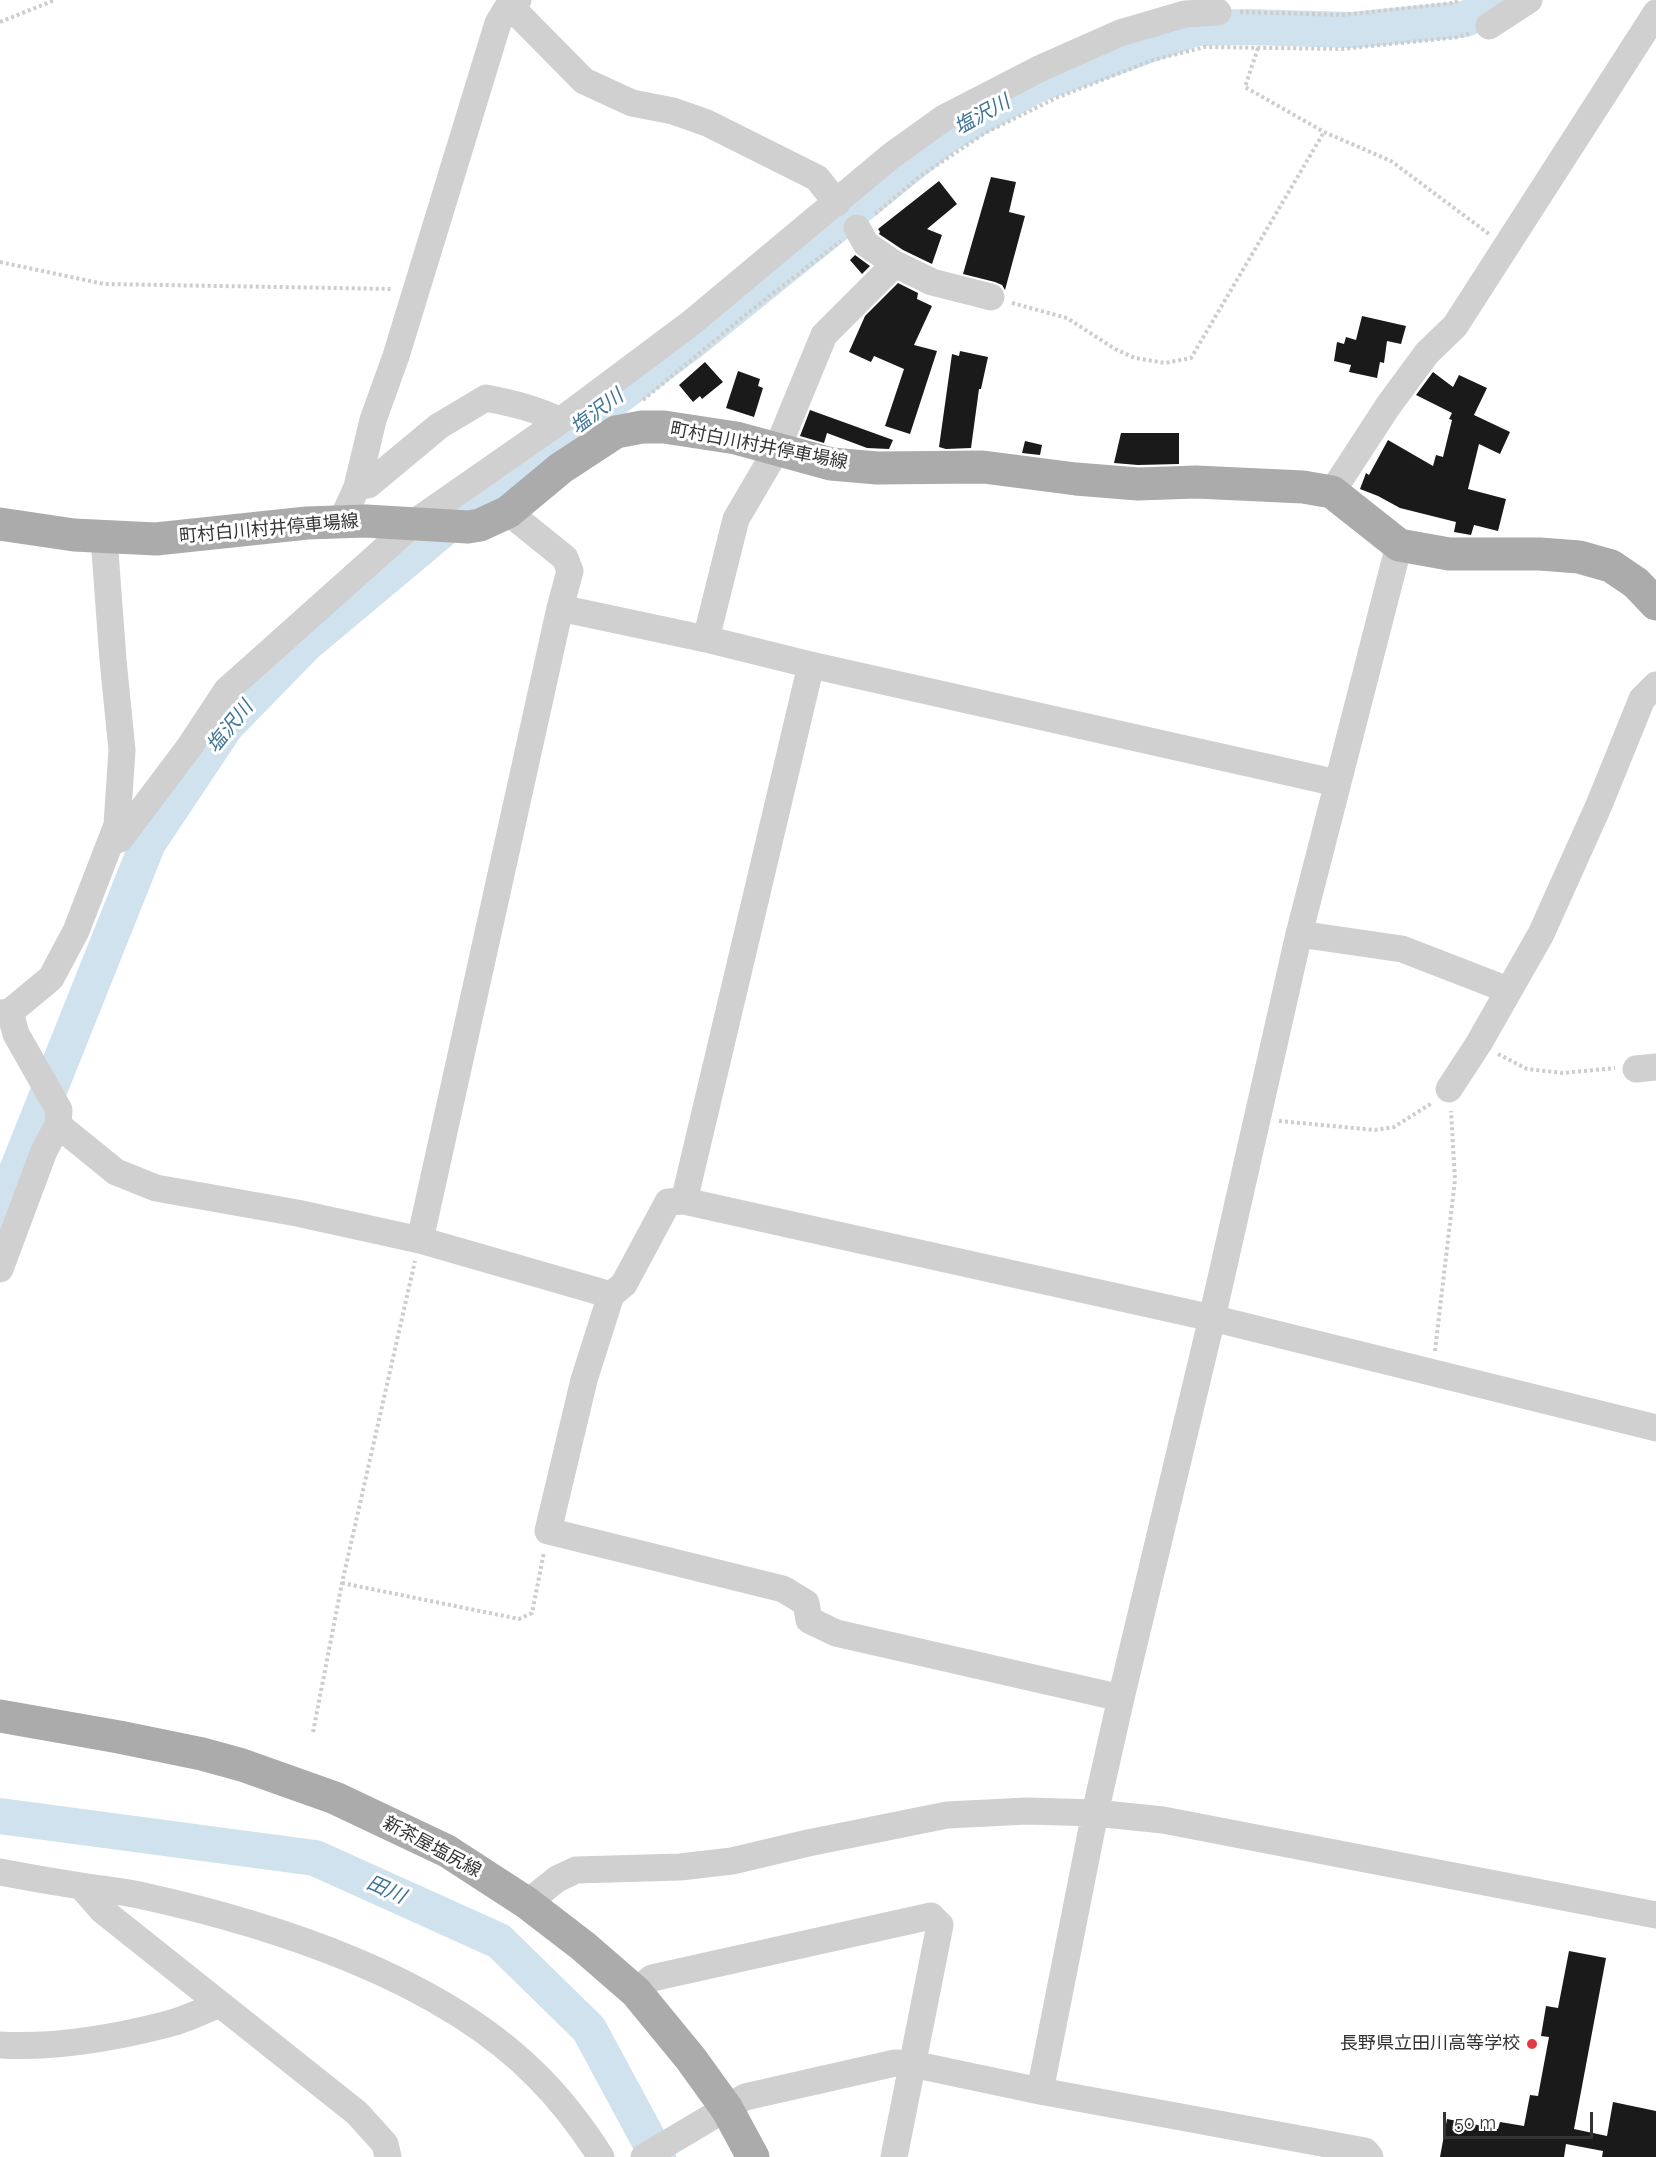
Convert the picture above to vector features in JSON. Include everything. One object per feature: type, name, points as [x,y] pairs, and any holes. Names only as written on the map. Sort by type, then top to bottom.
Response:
[{"type":"main road","name":"町村白川村井停車場線","points":[[0,525],[104,538],[168,538],[307,523],[480,525],[508,512],[561,468],[616,432],[642,427],[664,427],[735,438],[831,464],[877,468],[983,466],[1076,479],[1138,484],[1253,483],[1332,492],[1399,545],[1449,554],[1579,556],[1611,567],[1636,583],[1656,604]]},
{"type":"main road","name":"新茶屋塩尻線","points":[[0,1716],[192,1752],[275,1776],[335,1798],[447,1851],[527,1903],[583,1946],[636,1992],[691,2059],[720,2113],[753,2157]]},
{"type":"street","points":[[1489,26],[1529,0]]},
{"type":"street","points":[[341,522],[357,487],[373,420],[396,357],[498,23],[514,2],[584,81],[632,103],[673,111],[707,123],[817,178],[837,203]]},
{"type":"street","points":[[111,842],[120,839],[227,690],[418,523],[691,323],[891,156],[944,118],[1041,68],[1120,33],[1187,7],[1218,12]]},
{"type":"street","points":[[1332,492],[1388,406],[1427,353],[1455,326],[1656,12]]},
{"type":"street","points":[[857,228],[866,244],[895,264],[932,282],[991,297]]},
{"type":"street","points":[[706,639],[736,519],[777,449],[824,334],[895,264]]},
{"type":"street","points":[[357,487],[368,485],[439,426],[486,398],[505,401],[560,421]]},
{"type":"street","points":[[420,1240],[570,571],[565,558],[508,512]]},
{"type":"street","points":[[104,538],[122,750],[117,825],[76,931],[51,978],[9,1020],[58,1118],[116,1172],[156,1188],[297,1213],[420,1240],[611,1294]]},
{"type":"street","points":[[1040,2091],[1095,1813],[1121,1698],[1212,1318],[1299,934],[1399,545]]},
{"type":"street","points":[[560,608],[706,639],[811,665],[1337,783]]},
{"type":"street","points":[[684,1201],[811,665]]},
{"type":"street","points":[[1449,1089],[1541,934],[1599,805],[1642,699],[1656,685]]},
{"type":"street","points":[[1299,934],[1402,949],[1508,990]]},
{"type":"street","points":[[0,1269],[58,1118]]},
{"type":"street","points":[[1121,1698],[836,1633],[809,1620],[806,1603],[783,1589],[548,1531],[584,1380],[611,1294],[624,1284],[668,1202],[684,1201],[1212,1318],[1656,1428]]},
{"type":"street","points":[[527,1903],[557,1879],[576,1870],[680,1866],[732,1861],[947,1815],[1027,1810],[1095,1813],[1163,1820],[1656,1915]]},
{"type":"street","points":[[0,1872],[138,1894],[246,1922],[351,1959],[391,1976],[464,2018],[505,2048],[538,2077],[569,2112],[601,2157]]},
{"type":"street","points":[[81,1886],[102,1911],[357,2113],[385,2144],[388,2157]]},
{"type":"street","points":[[636,1992],[652,1978],[931,1916],[940,1925],[894,2157]]},
{"type":"street","points":[[0,2045],[26,2047],[100,2038],[166,2025],[220,2004]]},
{"type":"street","points":[[644,2157],[745,2097],[895,2063],[912,2064],[1040,2091],[1365,2151],[1370,2157]]},
{"type":"path","points":[[0,22],[55,0]]},
{"type":"path","points":[[1218,12],[1342,15],[1453,3],[1460,0]]},
{"type":"path","points":[[642,401],[749,312],[919,177],[985,133],[1056,98],[1153,60],[1205,47],[1342,49],[1459,37],[1489,26]]},
{"type":"path","points":[[1258,48],[1245,87],[1324,132],[1391,161],[1507,247]]},
{"type":"path","points":[[991,297],[1067,318],[1115,349],[1135,358],[1165,363],[1191,358],[1324,132]]},
{"type":"path","points":[[0,262],[104,284],[415,291]]},
{"type":"path","points":[[1473,1052],[1499,1054],[1527,1069],[1563,1073],[1613,1068],[1646,1068]]},
{"type":"path","points":[[1257,1119],[1375,1130],[1394,1126],[1424,1110],[1449,1089]]},
{"type":"path","points":[[1432,1373],[1455,1180],[1449,1089]]},
{"type":"path","points":[[313,1732],[342,1583],[420,1240]]},
{"type":"path","points":[[342,1583],[519,1619],[532,1613],[548,1531]]},
{"type":"building","points":[[991,177],[1016,182],[1009,212],[1025,216],[1005,290],[1002,285],[995,282],[963,274]]},
{"type":"building","points":[[939,181],[957,204],[927,229],[942,235],[932,264],[903,250],[879,234],[878,229]]},
{"type":"building","points":[[855,255],[870,266],[862,274],[850,260]]},
{"type":"building","points":[[898,283],[918,293],[917,299],[932,306],[914,345],[937,351],[910,434],[885,426],[904,369],[874,356],[871,362],[849,352],[865,316]]},
{"type":"building","points":[[1362,316],[1406,326],[1401,344],[1387,341],[1384,363],[1380,362],[1377,378],[1349,372],[1351,365],[1334,361],[1337,342],[1344,344],[1346,337],[1356,340]]},
{"type":"building","points":[[960,351],[988,357],[981,389],[979,389],[971,448],[946,449],[939,447],[952,354],[959,356]]},
{"type":"building","points":[[705,362],[723,382],[702,399],[700,396],[693,402],[679,385]]},
{"type":"building","points":[[738,371],[760,379],[758,386],[763,388],[754,417],[726,408]]},
{"type":"building","points":[[1433,372],[1453,387],[1459,375],[1487,388],[1474,415],[1510,432],[1500,454],[1479,444],[1468,489],[1506,499],[1498,531],[1474,525],[1471,535],[1454,532],[1456,522],[1400,508],[1360,489],[1366,473],[1369,475],[1388,440],[1433,466],[1436,455],[1443,457],[1452,413],[1416,395]]},
{"type":"building","points":[[810,410],[893,440],[889,449],[867,448],[827,433],[824,443],[800,436]]},
{"type":"building","points":[[1121,433],[1179,433],[1179,464],[1114,463]]},
{"type":"building","points":[[1025,441],[1042,445],[1040,455],[1022,453]]},
{"type":"building","points":[[1569,1951],[1606,1958],[1574,2129],[1607,2136],[1613,2102],[1656,2111],[1656,2157],[1602,2157],[1603,2151],[1566,2144],[1564,2157],[1440,2157],[1447,2119],[1498,2129],[1500,2122],[1524,2126],[1530,2095],[1538,2096],[1549,2037],[1541,2036],[1546,2006],[1558,2008]]},
{"type":"waterway","name":"塩沢川","points":[[0,1213],[148,843],[226,726],[306,644],[472,505],[692,341],[947,135],[1036,85],[1196,28],[1353,30],[1466,19],[1499,0]]},
{"type":"waterway","name":"田川","points":[[0,1816],[315,1858],[499,1941],[589,2029],[658,2157]]},
{"type":"place","name":"長野県立田川高等学校","points":[[1532,2044]]}]
